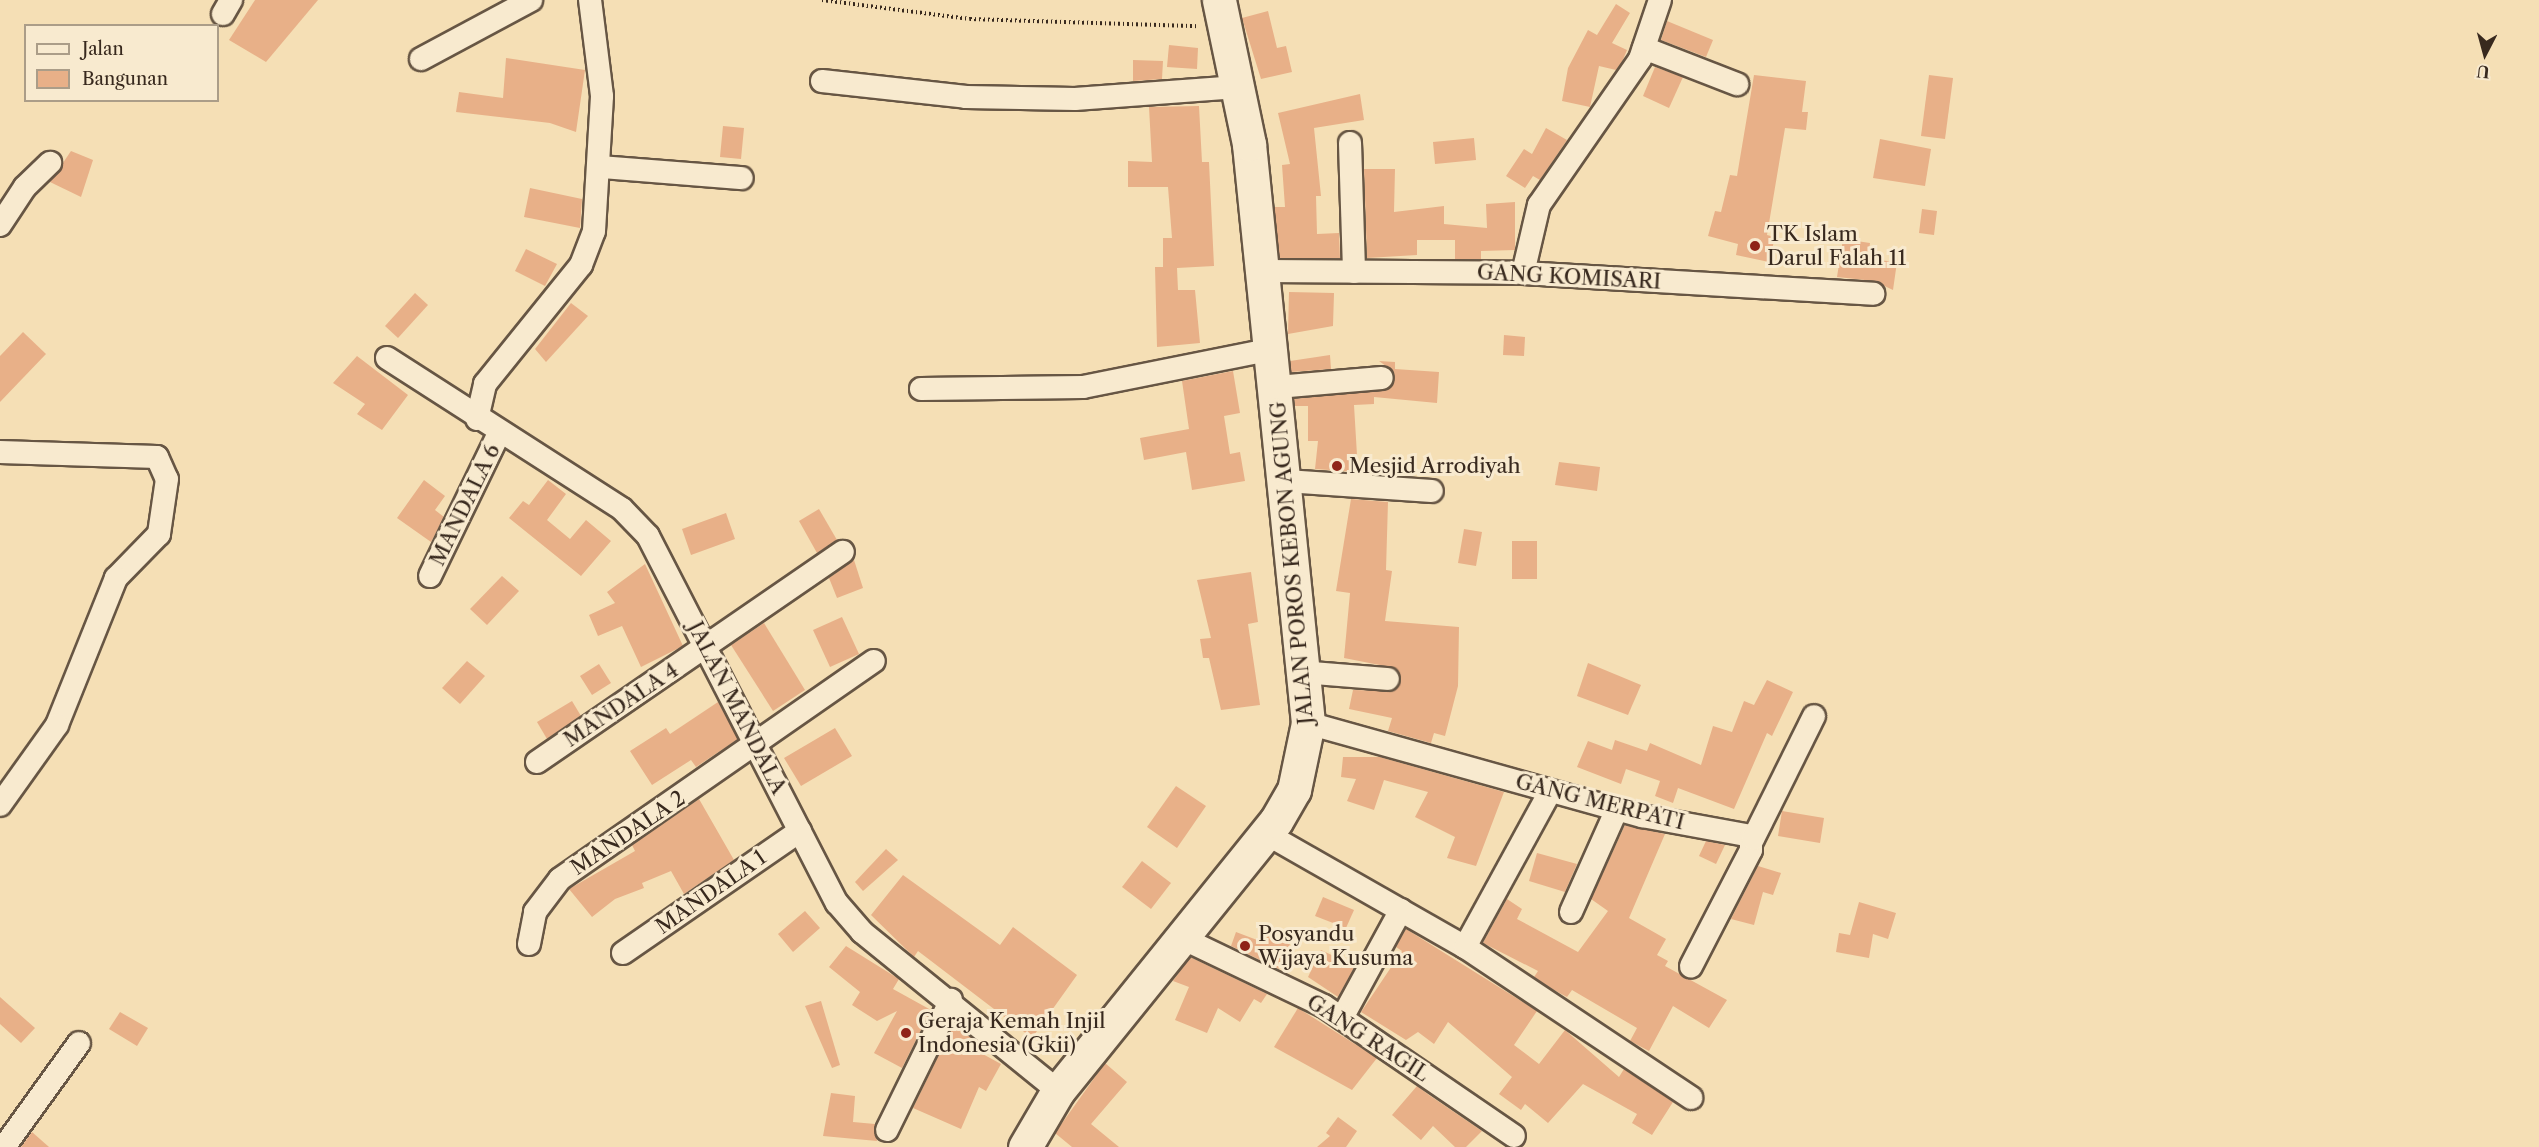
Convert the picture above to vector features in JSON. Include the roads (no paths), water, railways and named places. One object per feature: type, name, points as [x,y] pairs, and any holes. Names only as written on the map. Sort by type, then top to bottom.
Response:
[{"type":"main road","name":"JALAN POROS KEBON AGUNG","points":[[1024,1147],[1058,1091],[1265,833],[1294,790],[1308,723],[1301,672],[1286,481],[1265,272],[1238,87],[1223,12]]},
{"type":"street","points":[[421,59],[531,0]]},
{"type":"street","points":[[477,419],[492,374],[588,252],[602,167],[602,96],[590,0]]},
{"type":"street","points":[[1523,273],[1539,205],[1644,48],[1660,0]]},
{"type":"street","points":[[1644,48],[1737,84]]},
{"type":"street","points":[[822,81],[966,97],[1075,99],[1238,87]]},
{"type":"street","points":[[1350,143],[1354,272]]},
{"type":"street","points":[[0,225],[25,187],[50,163]]},
{"type":"street","points":[[602,167],[742,178]]},
{"type":"street","name":"GANG KOMISARI","points":[[1265,272],[1523,273],[1873,294]]},
{"type":"street","points":[[921,390],[1083,387],[1274,349]]},
{"type":"street","name":"JALAN MANDALA","points":[[387,358],[477,419],[622,509],[642,530],[849,920],[951,1000],[1058,1091]]},
{"type":"street","points":[[1277,387],[1382,378]]},
{"type":"street","name":"MANDALA 6","points":[[430,576],[499,433]]},
{"type":"street","points":[[0,452],[157,457],[167,479],[159,534],[116,578],[57,725],[0,805]]},
{"type":"street","points":[[1286,481],[1432,491]]},
{"type":"street","name":"MANDALA 4","points":[[537,762],[843,552]]},
{"type":"street","name":"MANDALA 2","points":[[529,944],[535,912],[560,879],[758,746],[874,661]]},
{"type":"street","points":[[1301,672],[1388,679]]},
{"type":"street","points":[[1691,966],[1814,716]]},
{"type":"street","name":"GANG MERPATI","points":[[1308,723],[1550,792],[1753,839]]},
{"type":"street","points":[[1465,947],[1550,792]]},
{"type":"street","points":[[1571,912],[1617,809]]},
{"type":"street","name":"MANDALA 1","points":[[623,953],[800,831]]},
{"type":"street","points":[[1265,833],[1465,947],[1691,1098]]},
{"type":"street","points":[[1342,1018],[1401,910]]},
{"type":"street","name":"GANG RAGIL","points":[[1182,938],[1342,1018],[1514,1136]]},
{"type":"street","points":[[887,1130],[951,1000]]},
{"type":"street","points":[[4,1147],[80,1043]]},
{"type":"place","name":"TK Islam Darul Falah 11","points":[[1755,246]]},
{"type":"place","name":"Mesjid Arrodiyah","points":[[1337,466]]},
{"type":"place","name":"Posyandu Wijaya Kusuma","points":[[1245,946]]},
{"type":"place","name":"Geraja Kemah Injil Indonesia (Gkii)","points":[[906,1033]]}]
